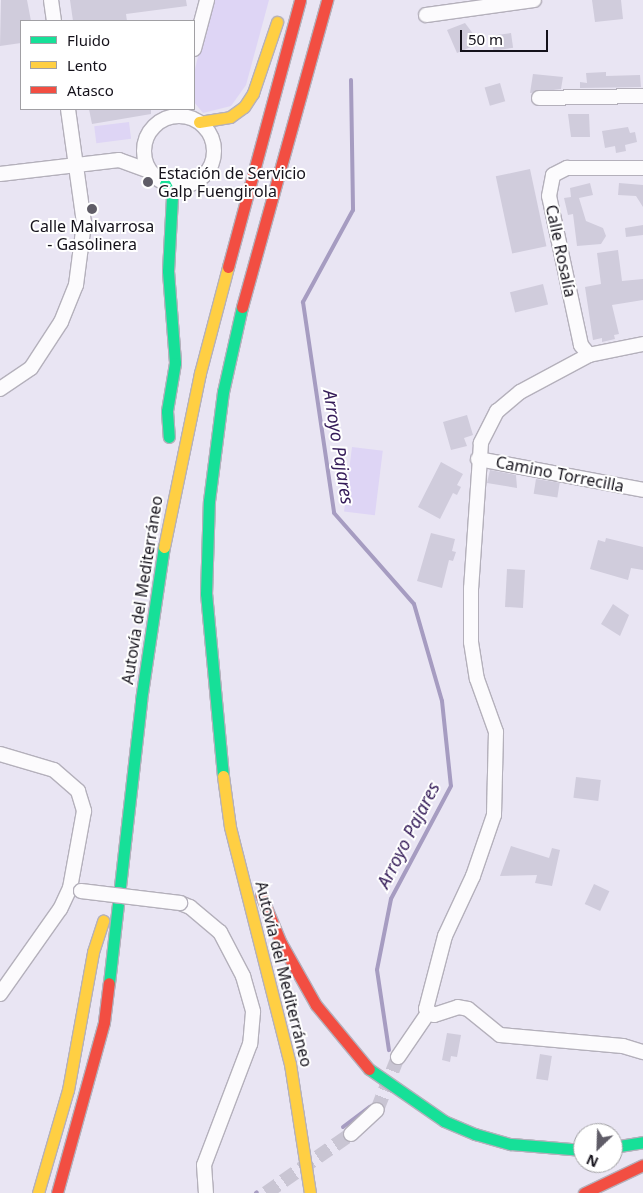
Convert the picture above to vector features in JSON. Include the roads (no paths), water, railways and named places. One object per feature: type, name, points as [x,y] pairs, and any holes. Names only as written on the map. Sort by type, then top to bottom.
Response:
[{"type":"highway","name":"Autovía del Mediterráneo","points":[[57,1193],[104,1022],[118,934],[142,700],[168,518],[200,373],[300,0]]},
{"type":"highway","name":"Autovía del Mediterráneo","points":[[310,1193],[290,1064],[230,827],[208,646],[207,557],[213,472],[223,392],[242,307],[327,0]]},
{"type":"highway","points":[[255,116],[280,7]]},
{"type":"highway","points":[[194,117],[230,117],[244,107],[253,93],[277,22]]},
{"type":"highway","points":[[165,184],[172,198],[168,271],[175,362],[167,411],[168,442],[187,361]]},
{"type":"highway","points":[[226,793],[263,903],[296,974],[339,1037],[364,1064],[415,1105],[475,1134],[511,1144],[573,1149]]},
{"type":"highway","points":[[96,1052],[107,882]]},
{"type":"highway","points":[[38,1193],[68,1090],[93,952],[103,922]]},
{"type":"highway","points":[[623,1145],[643,1142]]},
{"type":"highway","points":[[584,1193],[643,1165]]},
{"type":"street","points":[[50,0],[54,20]]},
{"type":"street","points":[[195,45],[207,0]]},
{"type":"street","points":[[426,15],[534,0]]},
{"type":"street","points":[[539,98],[643,96]]},
{"type":"street","points":[[0,389],[31,368],[61,322],[76,285],[84,222],[68,110]]},
{"type":"street","points":[[119,160],[146,138],[167,110]]},
{"type":"street","points":[[0,174],[119,160],[149,171],[165,184],[189,185],[208,171],[214,148],[209,134],[194,117],[177,116],[159,122]]},
{"type":"street","points":[[146,138],[144,155],[149,171]]},
{"type":"street","name":"Calle Rosalía","points":[[589,355],[581,345],[549,196],[553,175],[567,168],[643,168]]},
{"type":"street","points":[[398,1057],[428,1014],[427,1004],[445,936],[473,876],[494,816],[496,732],[477,679],[471,642],[478,459],[486,427],[497,411],[520,392],[589,355],[643,344]]},
{"type":"street","name":"Camino Torrecilla","points":[[478,459],[643,490]]},
{"type":"street","points":[[0,754],[54,770],[78,791],[83,818],[76,890],[60,909],[0,994]]},
{"type":"street","points":[[76,890],[180,903],[190,907],[220,932],[242,976],[253,1012],[250,1044],[204,1165],[206,1193]]},
{"type":"street","points":[[428,1014],[458,1007],[476,1013],[500,1035],[623,1046],[643,1052]]},
{"type":"street","points":[[351,1134],[377,1110]]},
{"type":"waterway","name":"Arroyo Pajares","points":[[351,80],[353,210],[303,302],[334,513],[414,604],[442,701],[451,786],[391,899],[377,970],[389,1050]]},
{"type":"waterway","name":"Arroyo Pajares","points":[[343,1127],[370,1107]]},
{"type":"tunnel","points":[[377,1110],[398,1057]]},
{"type":"tunnel","points":[[266,1193],[351,1134]]},
{"type":"place","name":"Estación de Servicio Galp Fuengirola","points":[[148,182]]},
{"type":"place","name":"Calle Malvarrosa - Gasolinera","points":[[92,209]]}]
